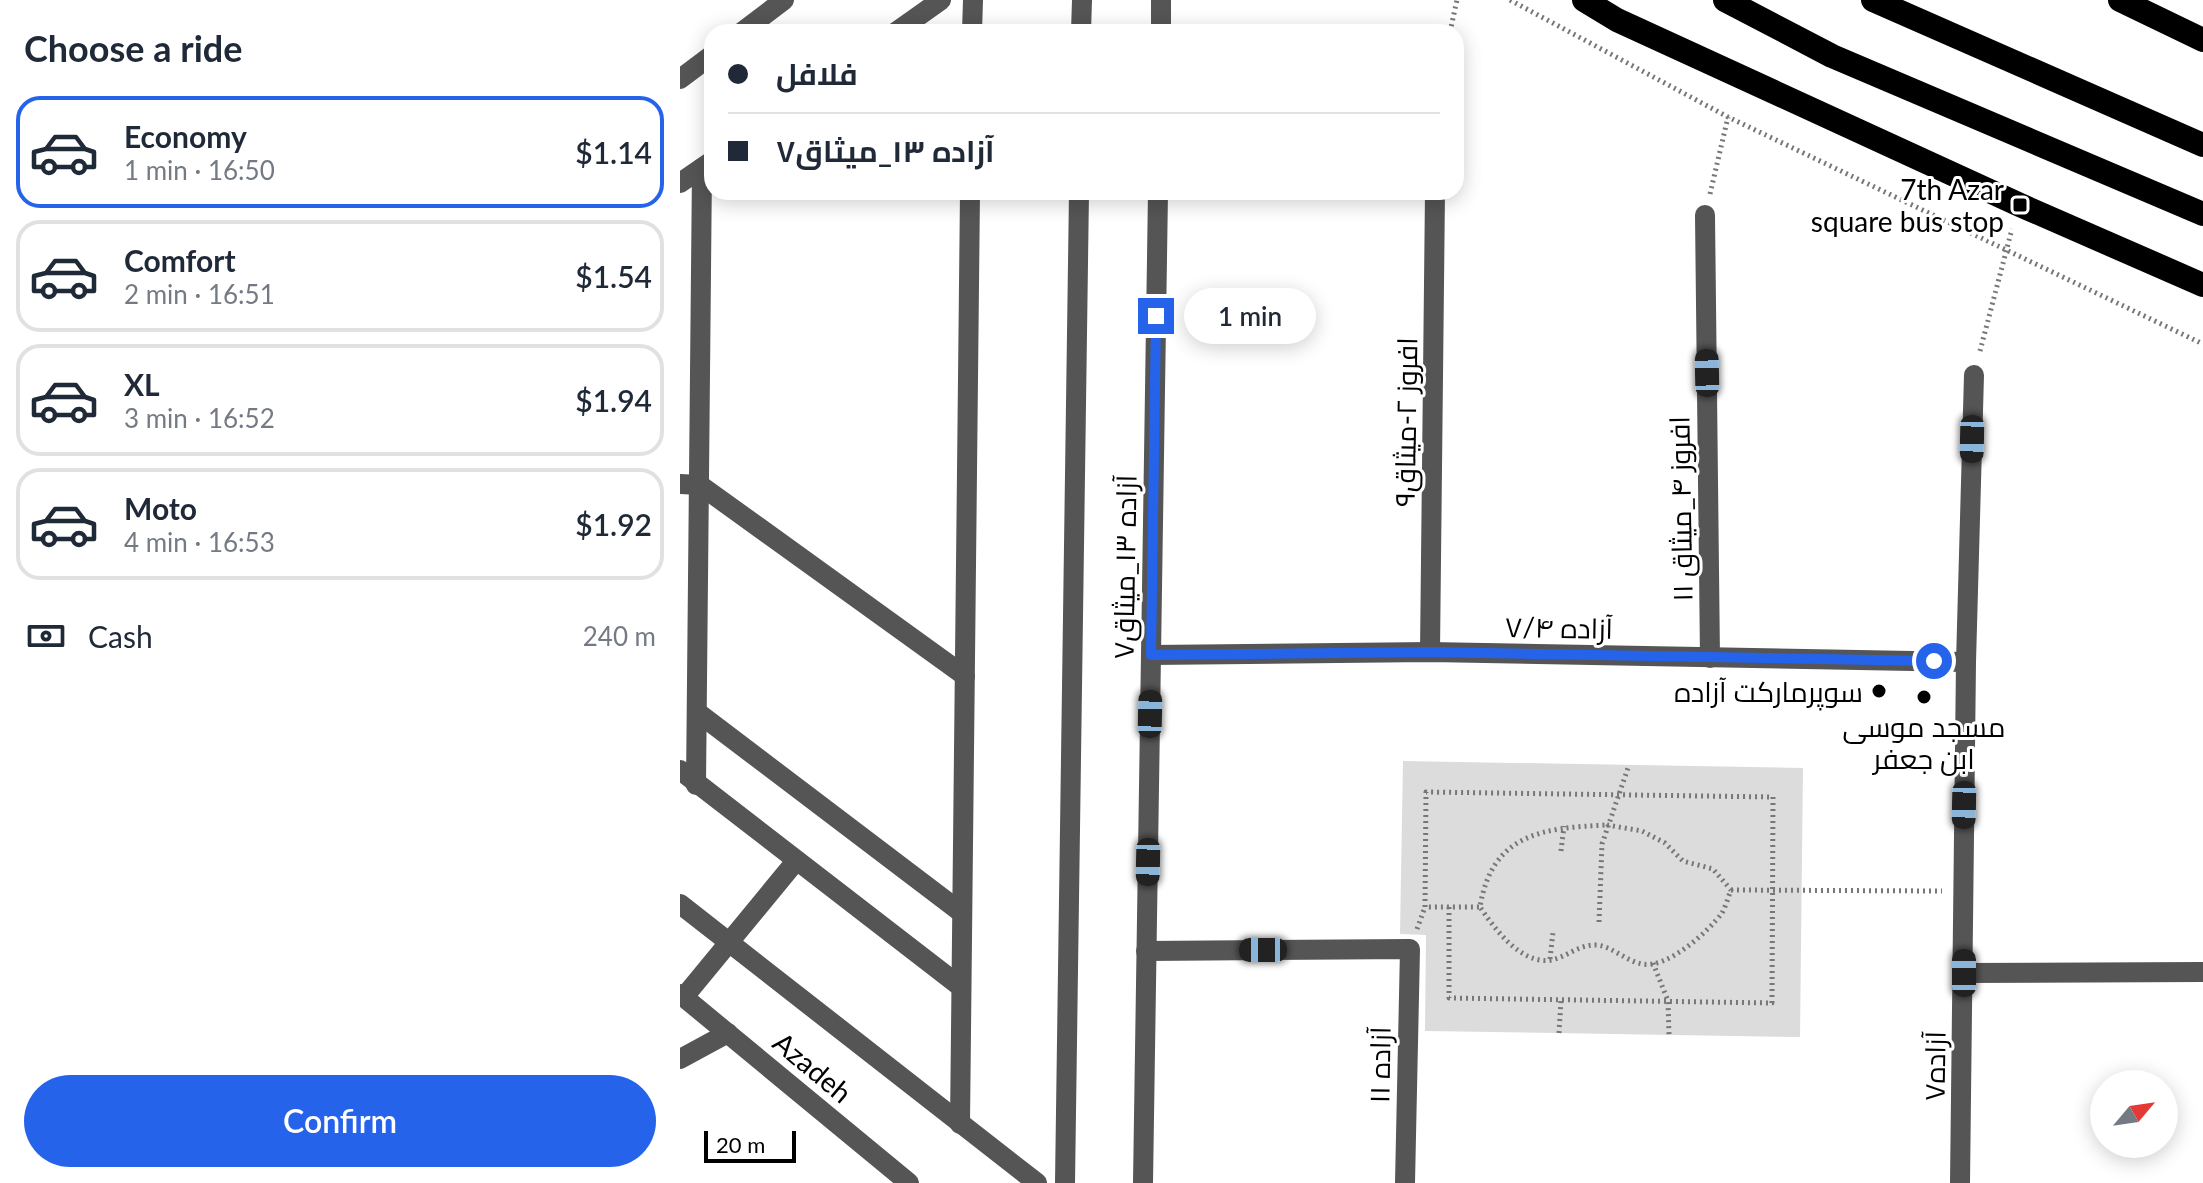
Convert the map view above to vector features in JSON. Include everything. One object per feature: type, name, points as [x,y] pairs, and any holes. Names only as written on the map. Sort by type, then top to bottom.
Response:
[{"type":"highway","points":[[1584,0],[1617,20],[2020,205],[2203,285]]},
{"type":"highway","points":[[1725,0],[1832,56],[2203,214]]},
{"type":"highway","points":[[1873,0],[2203,145]]},
{"type":"highway","points":[[2120,0],[2203,40]]},
{"type":"street","points":[[752,24],[784,0]]},
{"type":"street","points":[[907,24],[941,0]]},
{"type":"street","points":[[972,24],[973,0]]},
{"type":"street","points":[[1081,24],[1082,0]]},
{"type":"street","points":[[1161,0],[1161,24]]},
{"type":"street","points":[[1577,0],[1617,20]]},
{"type":"street","points":[[680,79],[704,61]]},
{"type":"street","points":[[680,183],[704,166]]},
{"type":"street","points":[[696,785],[697,712],[690,485],[705,200]]},
{"type":"street","points":[[960,1124],[970,200]]},
{"type":"street","points":[[1065,1183],[1079,200]]},
{"type":"street","name":"آزاده ۱۳_میثاق۷","points":[[1143,1183],[1158,200]]},
{"type":"street","name":"افروز ۲-میثاق۹","points":[[1430,652],[1435,200]]},
{"type":"street","name":"افروز ۴_میثاق ۱۱","points":[[1705,215],[1710,658]]},
{"type":"street","name":"آزاده۷","points":[[1960,1183],[1966,662],[1974,375]]},
{"type":"street","points":[[690,485],[965,676]]},
{"type":"street","name":"آزاده ۷/۴","points":[[1151,655],[1430,652],[1966,662]]},
{"type":"street","points":[[697,712],[962,913]]},
{"type":"street","points":[[680,770],[961,987]]},
{"type":"street","points":[[682,996],[730,943],[796,861]]},
{"type":"street","points":[[680,904],[1037,1183]]},
{"type":"street","name":"آزاده ۱۱","points":[[1146,951],[1410,949],[1405,1183]]},
{"type":"street","points":[[1964,973],[2203,972]]},
{"type":"street","name":"Azadeh","points":[[682,996],[909,1183]]},
{"type":"street","points":[[680,1059],[728,1033]]},
{"type":"path","points":[[1452,24],[1457,0]]},
{"type":"path","points":[[1510,0],[1728,117],[2203,344]]},
{"type":"path","points":[[1705,215],[1728,117]]},
{"type":"path","points":[[1974,375],[2004,251],[2020,205]]},
{"type":"path","points":[[1599,922],[1602,844],[1629,765]]},
{"type":"path","points":[[1449,907],[1449,998],[1772,1003],[1773,797],[1426,792],[1425,907],[1449,907],[1480,907]]},
{"type":"path","points":[[1731,890],[1723,912],[1706,928],[1662,961],[1642,964],[1599,945],[1582,946],[1550,960],[1536,959],[1504,939],[1480,907],[1484,884],[1508,850],[1527,835],[1564,826],[1607,825],[1642,831],[1665,843],[1683,861],[1713,869],[1731,890],[1963,891]]},
{"type":"path","points":[[1561,851],[1564,826]]},
{"type":"path","points":[[1550,960],[1553,932]]},
{"type":"path","points":[[1653,963],[1668,1001],[1669,1035]]},
{"type":"path","points":[[1559,1033],[1561,1000]]},
{"type":"shaded area","points":[[1403,761],[1803,768],[1800,1037],[1425,1031],[1426,935],[1400,934]]},
{"type":"place","name":"7th Azar square bus stop","points":[[2020,205]]},
{"type":"place","name":"سوپرمارکت آزاده","points":[[1879,691]]},
{"type":"place","name":"مسجد موسی ابن جعفر","points":[[1924,697]]},
{"type":"route","points":[[1156,316],[1151,655],[1430,652],[1934,661]]}]
